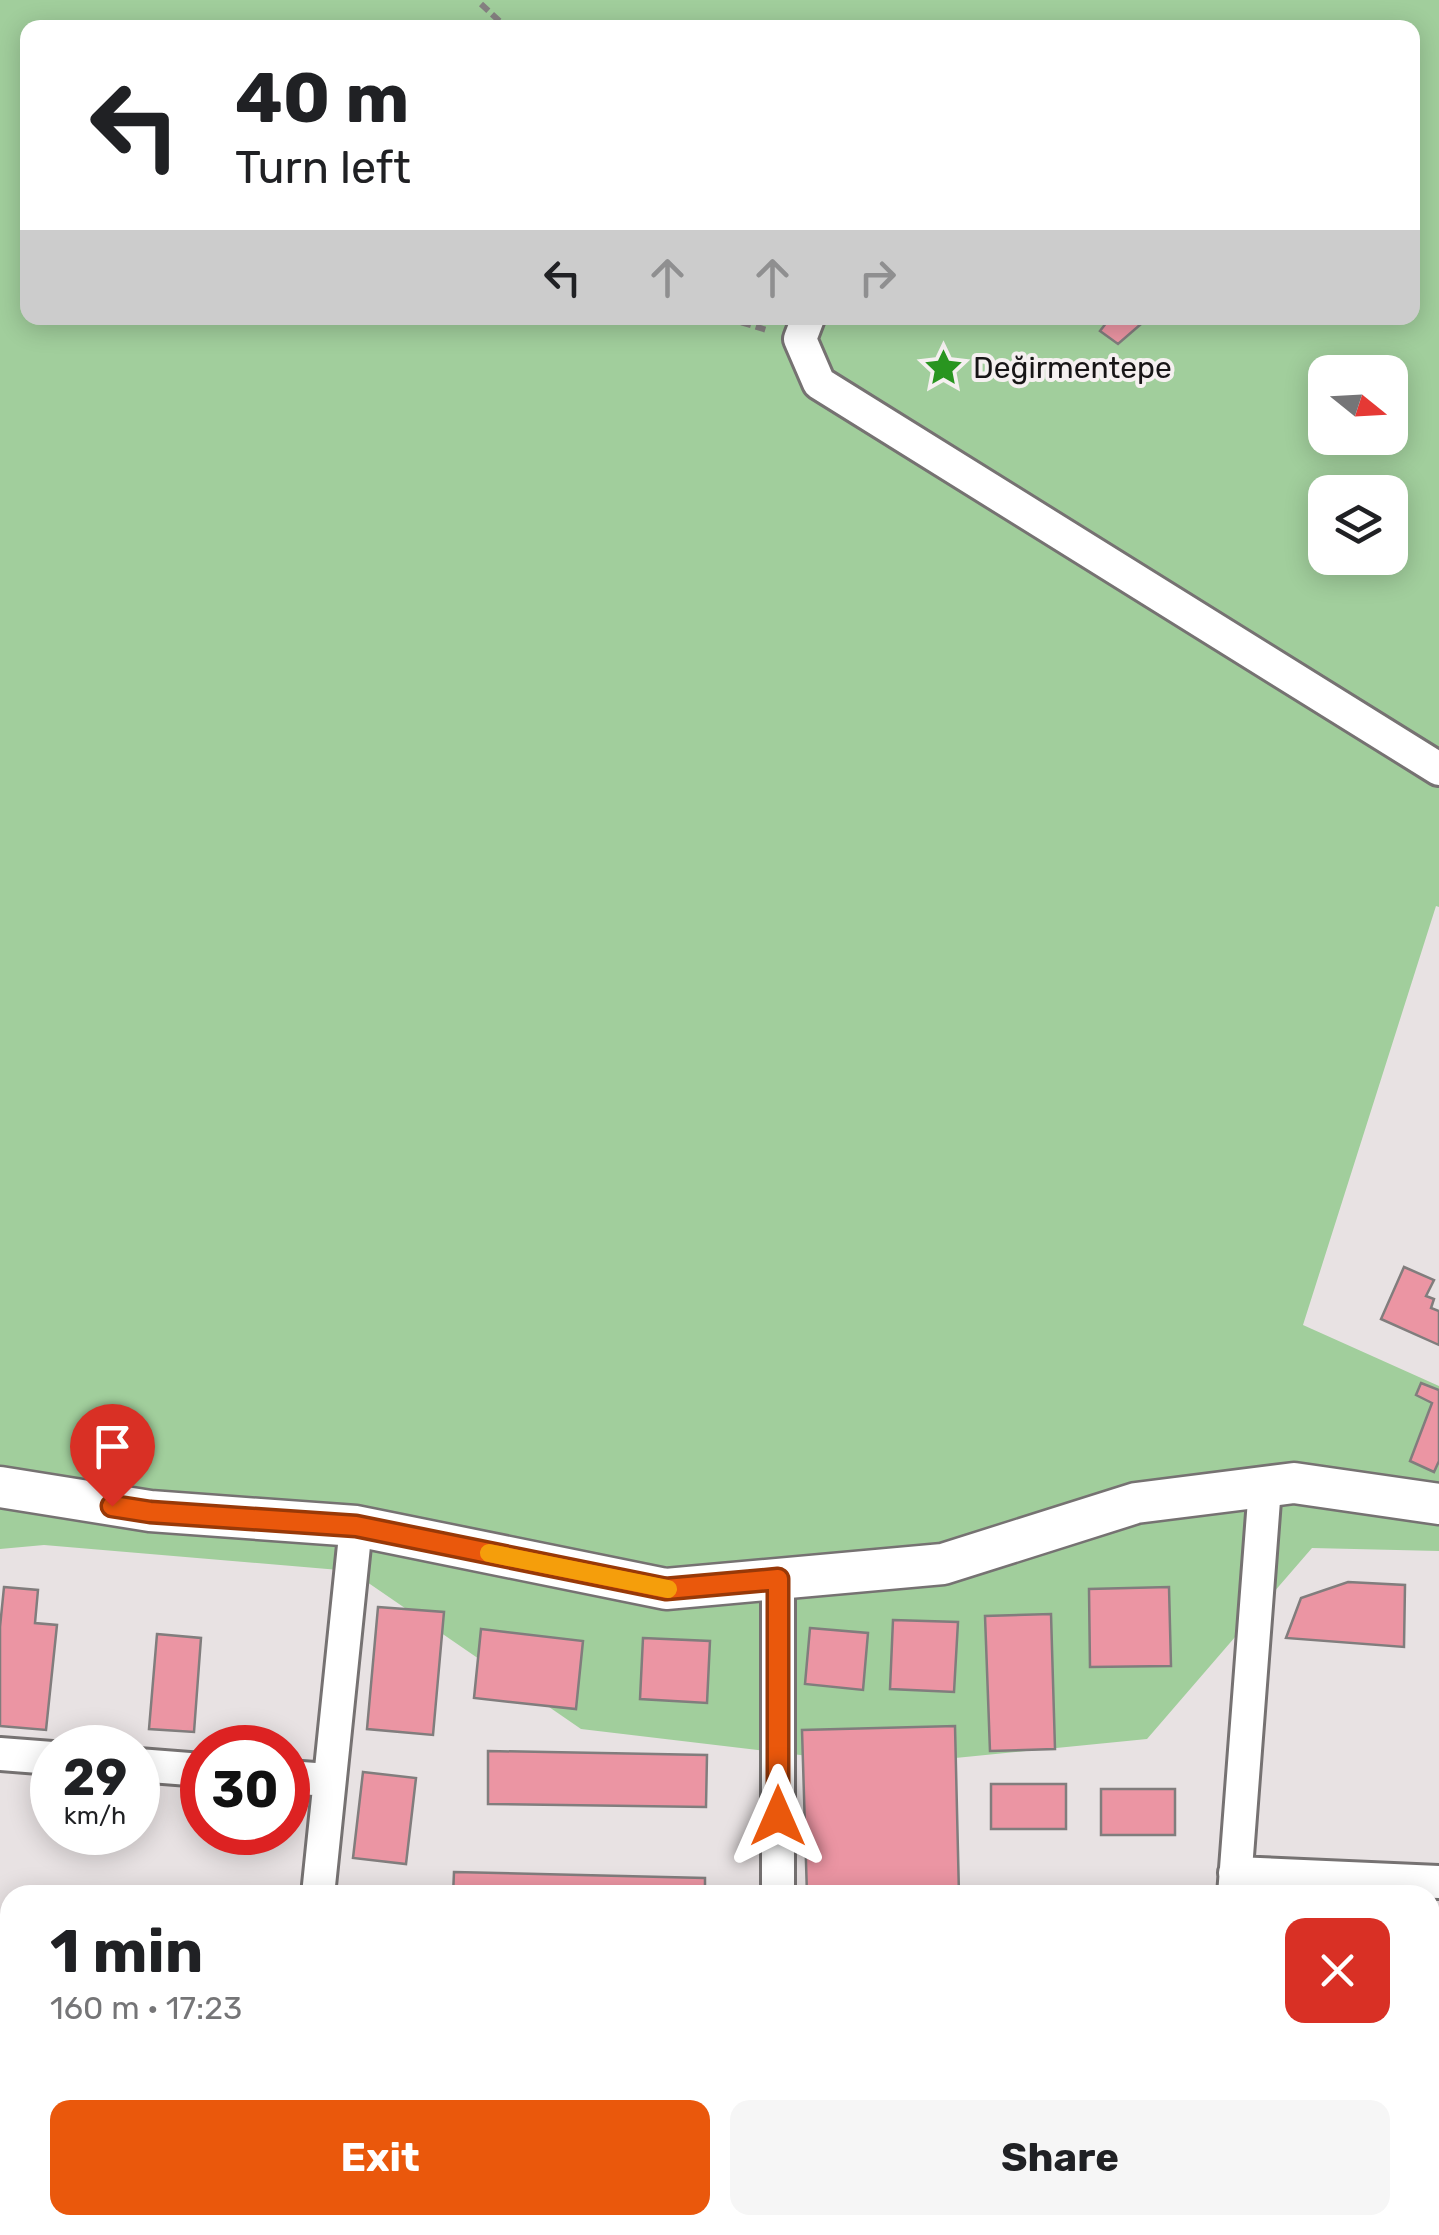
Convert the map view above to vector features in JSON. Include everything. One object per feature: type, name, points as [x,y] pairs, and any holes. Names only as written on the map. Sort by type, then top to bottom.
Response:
[{"type":"street","points":[[804,328],[819,384],[1439,769]]},
{"type":"street","points":[[0,1488],[150,1512],[356,1526],[666,1589],[943,1564],[1136,1502],[1294,1483],[1439,1504]]},
{"type":"street","points":[[1265,1487],[1234,1884],[1439,1882]]},
{"type":"street","points":[[319,1885],[356,1526]]},
{"type":"street","points":[[778,1579],[778,1885]]},
{"type":"street","points":[[0,1754],[30,1756]]},
{"type":"street","points":[[310,1779],[328,1780]]},
{"type":"path","points":[[481,4],[499,20]]},
{"type":"green space","points":[[0,0],[1439,0],[1439,907],[1436,906],[1303,1325],[1439,1386],[1439,1551],[1312,1548],[1147,1739],[885,1765],[581,1729],[351,1571],[44,1545],[0,1549]]},
{"type":"building","points":[[1105,325],[1140,325],[1118,344],[1100,331]]},
{"type":"building","points":[[1404,1267],[1434,1280],[1426,1296],[1434,1299],[1431,1308],[1439,1311],[1439,1345],[1381,1319]]},
{"type":"building","points":[[1421,1383],[1439,1390],[1439,1461],[1434,1472],[1410,1461],[1432,1403],[1416,1395]]},
{"type":"building","points":[[1348,1582],[1405,1585],[1404,1647],[1286,1638],[1301,1598]]},
{"type":"building","points":[[4,1587],[38,1590],[35,1623],[57,1625],[47,1725],[30,1725],[30,1729],[0,1726]]},
{"type":"building","points":[[1169,1587],[1171,1666],[1090,1667],[1089,1589]]},
{"type":"building","points":[[378,1607],[444,1612],[433,1735],[367,1729]]},
{"type":"building","points":[[1051,1614],[1055,1749],[990,1751],[985,1616]]},
{"type":"building","points":[[893,1620],[958,1622],[954,1692],[890,1689]]},
{"type":"building","points":[[810,1628],[868,1633],[863,1690],[805,1684]]},
{"type":"building","points":[[481,1629],[583,1641],[576,1709],[474,1698]]},
{"type":"building","points":[[157,1634],[201,1638],[195,1725],[180,1725],[180,1731],[149,1725]]},
{"type":"building","points":[[643,1638],[710,1641],[707,1703],[640,1699]]},
{"type":"building","points":[[955,1726],[959,1885],[807,1885],[802,1730]]},
{"type":"building","points":[[488,1751],[707,1755],[706,1807],[488,1804]]},
{"type":"building","points":[[363,1772],[416,1778],[406,1864],[353,1858]]},
{"type":"building","points":[[991,1784],[1066,1784],[1066,1829],[991,1829]]},
{"type":"building","points":[[1101,1789],[1175,1789],[1175,1835],[1101,1835]]},
{"type":"building","points":[[454,1872],[705,1878],[705,1885],[453,1885]]},
{"type":"slow traffic","points":[[489,1553],[668,1589]]},
{"type":"place","name":"Değirmentepe","points":[[943,368]]},
{"type":"route","points":[[112,1506],[356,1526],[666,1589],[778,1579],[778,1816]]}]
